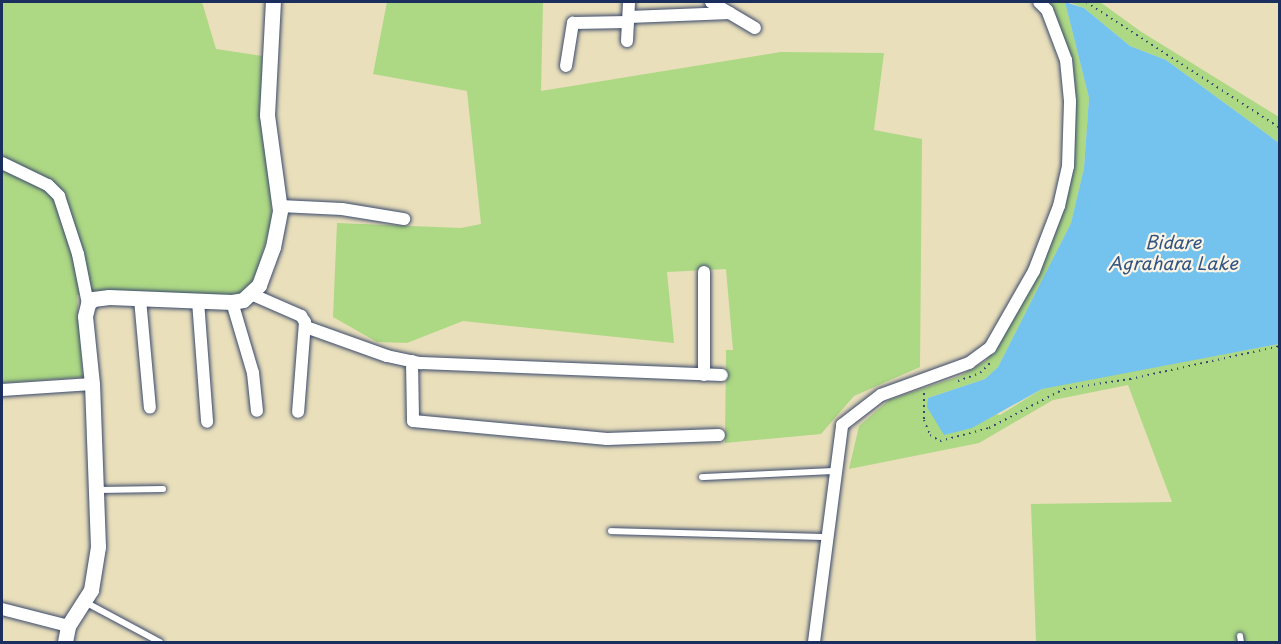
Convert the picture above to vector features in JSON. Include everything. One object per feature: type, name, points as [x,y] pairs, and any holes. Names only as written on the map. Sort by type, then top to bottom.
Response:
[{"type":"street","points":[[88,304],[93,299],[232,302],[251,294],[273,247],[280,206],[267,116],[273,2]]},
{"type":"street","points":[[627,41],[629,2]]},
{"type":"street","points":[[711,2],[755,28]]},
{"type":"street","points":[[814,642],[842,425],[880,396],[969,363],[990,348],[1034,270],[1059,206],[1066,176],[1070,101],[1066,60],[1047,10],[1039,2]]},
{"type":"street","points":[[566,66],[573,23],[730,13]]},
{"type":"street","points":[[2,163],[48,185],[59,196],[78,254],[88,304],[85,316],[92,384],[98,547],[91,590],[68,626],[64,642]]},
{"type":"street","points":[[280,206],[342,209],[404,219]]},
{"type":"street","points":[[704,272],[704,375]]},
{"type":"street","points":[[251,294],[301,316],[306,327],[298,412]]},
{"type":"street","points":[[140,299],[150,408]]},
{"type":"street","points":[[198,301],[207,422]]},
{"type":"street","points":[[232,302],[254,372],[257,411]]},
{"type":"street","points":[[306,327],[412,361],[722,375]]},
{"type":"street","points":[[412,361],[413,421],[607,439],[719,435]]},
{"type":"street","points":[[2,390],[92,384]]},
{"type":"street","points":[[2,609],[68,626]]},
{"type":"lane","points":[[702,477],[837,471]]},
{"type":"lane","points":[[96,490],[163,489]]},
{"type":"lane","points":[[611,531],[829,537]]},
{"type":"lane","points":[[84,602],[160,642]]},
{"type":"path","points":[[1086,2],[1280,128]]},
{"type":"path","points":[[935,389],[924,393],[924,420],[930,435],[940,441],[989,428],[1064,389],[1130,379],[1280,346]]},
{"type":"path","points":[[946,385],[980,373],[994,360]]},
{"type":"green space","points":[[2,2],[202,2],[216,49],[262,56],[272,220],[254,281],[241,296],[77,295],[83,377],[2,383]]},
{"type":"green space","points":[[387,2],[543,2],[541,91],[781,52],[884,53],[874,130],[922,139],[920,367],[854,396],[821,434],[725,443],[726,350],[733,350],[726,269],[667,272],[674,343],[463,321],[407,343],[377,342],[333,317],[337,223],[461,228],[481,224],[467,91],[373,74]]},
{"type":"green space","points":[[1065,2],[1089,98],[1084,168],[1071,223],[998,367],[985,379],[928,398],[1000,415],[1042,389],[1065,383],[1279,344],[1279,642],[1036,642],[1031,504],[1172,502],[1128,385],[1053,400],[979,443],[849,469],[859,426],[889,400],[960,376],[986,361],[1040,268],[1060,222],[1073,166],[1076,100],[1073,62],[1051,3]]},
{"type":"green space","points":[[1069,2],[1100,2],[1140,31],[1279,117],[1279,143],[1166,60],[1130,46],[1084,8]]},
{"type":"water","name":"Bidare Agrahara Lake","points":[[1065,2],[1084,8],[1130,46],[1166,60],[1279,143],[1279,344],[1042,389],[972,428],[944,435],[927,407],[928,398],[985,379],[998,367],[1071,223],[1084,168],[1089,98]]}]
